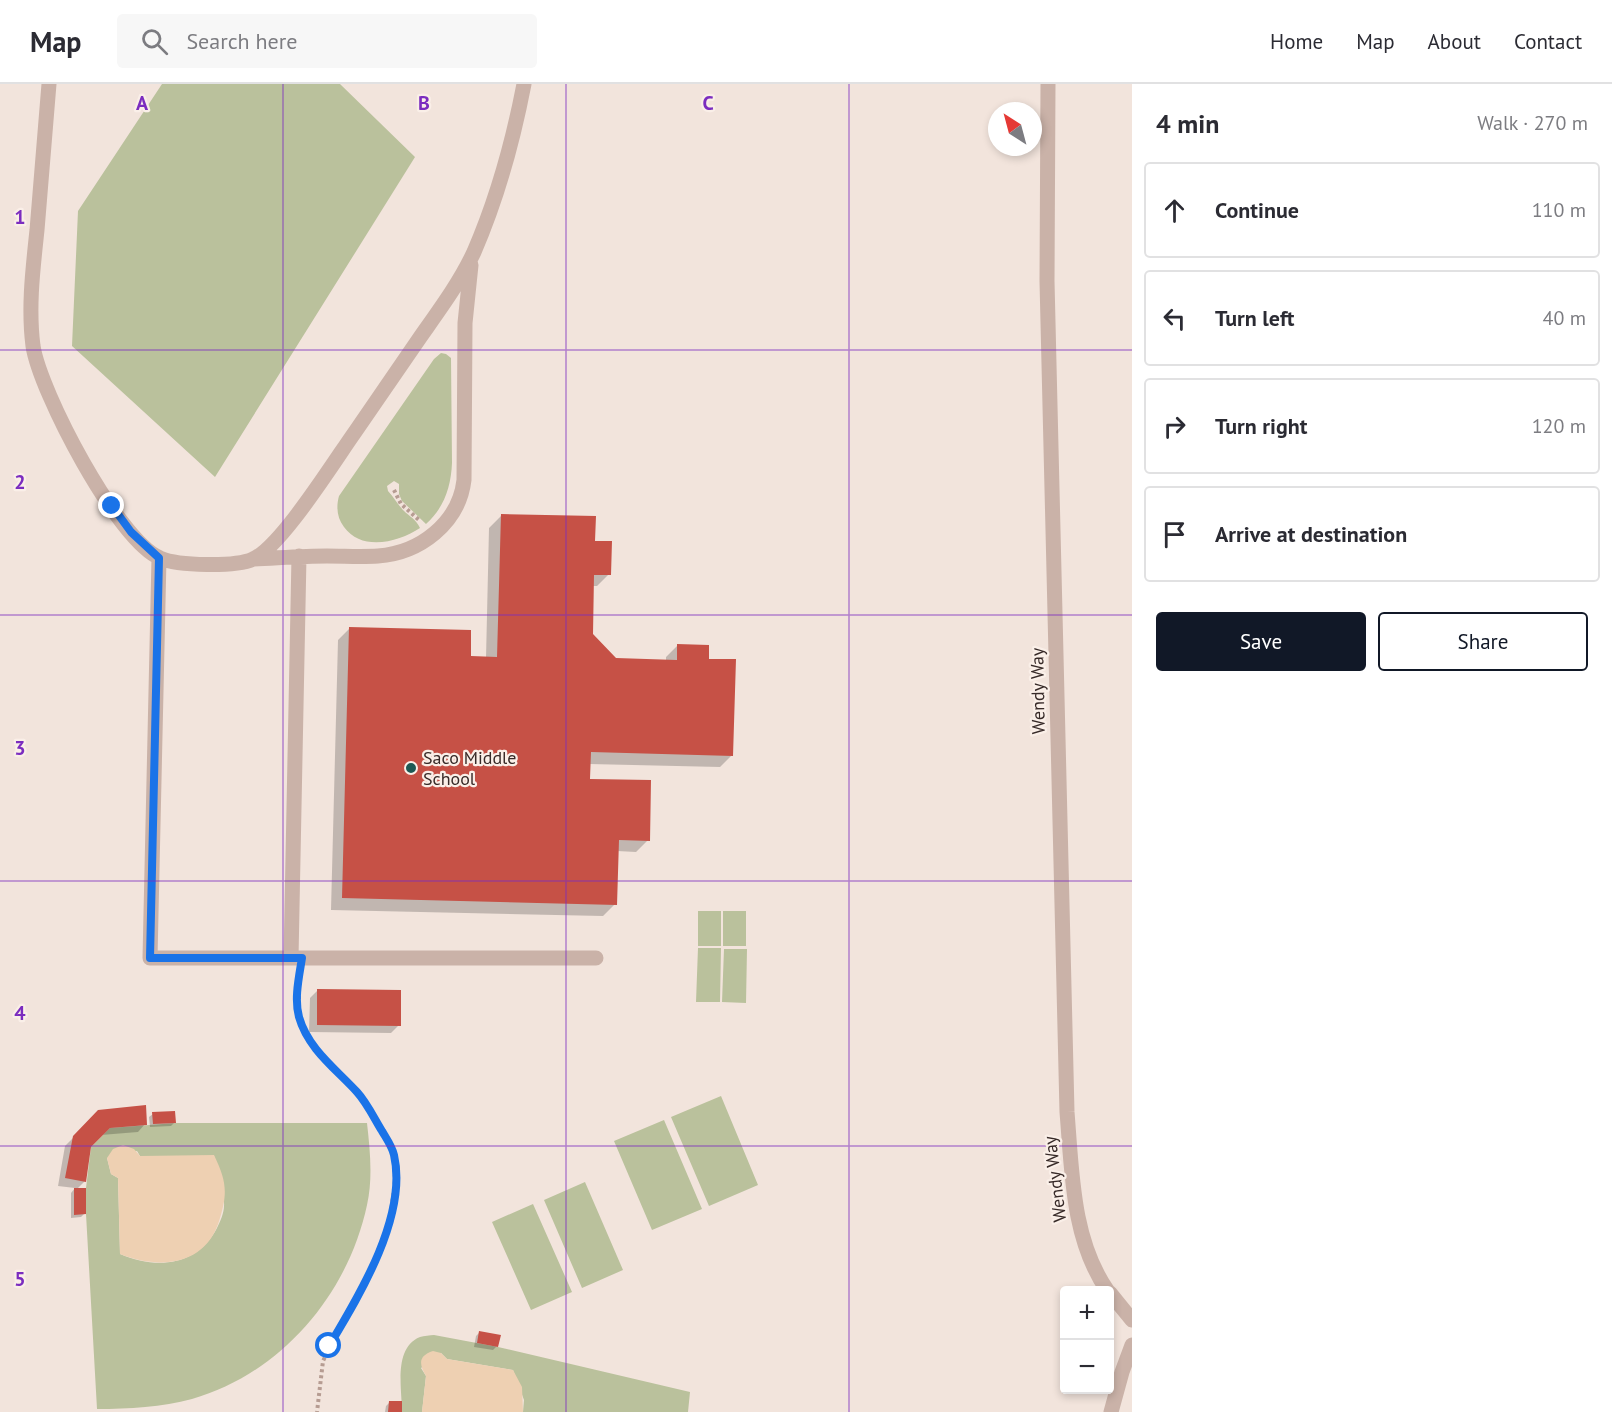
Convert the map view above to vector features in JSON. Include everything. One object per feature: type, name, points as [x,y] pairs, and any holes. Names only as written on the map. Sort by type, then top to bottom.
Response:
[{"type":"street","points":[[49,84],[30,306],[33,347],[39,370],[59,418],[98,486],[131,532],[159,558],[216,564],[299,556],[388,555],[410,549],[431,538],[454,510],[463,487],[465,323],[472,255]]},
{"type":"street","points":[[254,559],[276,541],[321,481],[442,306],[472,255],[488,219],[524,84]]},
{"type":"street","name":"Wendy Way","points":[[1048,84],[1047,281],[1067,1112],[1071,1170],[1082,1237],[1092,1264],[1105,1286]]},
{"type":"street","points":[[296,958],[299,556]]},
{"type":"street","points":[[159,558],[150,958],[596,958]]},
{"type":"street","name":"Wendy Way","points":[[1114,1299],[1132,1320]]},
{"type":"street","points":[[1111,1412],[1132,1345]]},
{"type":"path","points":[[394,490],[401,504],[420,521],[431,538]]},
{"type":"path","points":[[296,958],[299,1015],[305,1033],[315,1048],[359,1094],[373,1115],[394,1156],[395,1181],[390,1220],[370,1272],[323,1361],[317,1412]]},
{"type":"green space","points":[[162,84],[340,84],[415,157],[215,477],[72,346],[78,211]]},
{"type":"green space","points":[[441,353],[451,358],[452,463],[450,480],[442,504],[426,524],[402,501],[399,484],[394,481],[387,486],[388,491],[420,528],[391,540],[370,542],[361,540],[352,535],[340,520],[337,508],[339,496],[434,359]]},
{"type":"green space","points":[[698,911],[721,911],[721,946],[698,946]]},
{"type":"green space","points":[[723,911],[746,911],[746,946],[723,946]]},
{"type":"green space","points":[[698,948],[721,948],[720,1002],[696,1002]]},
{"type":"green space","points":[[724,949],[747,949],[746,1003],[722,1002]]},
{"type":"green space","points":[[721,1096],[758,1185],[709,1206],[671,1117]]},
{"type":"green space","points":[[664,1120],[702,1209],[652,1230],[614,1141]]},
{"type":"green space","points":[[176,1123],[367,1123],[370,1154],[369,1195],[358,1238],[344,1269],[327,1299],[306,1326],[282,1350],[255,1370],[225,1387],[192,1399],[169,1404],[97,1409],[86,1188],[91,1147],[110,1128]],"holes":[[[137,1151],[140,1156],[214,1156],[223,1195],[223,1214],[209,1241],[187,1257],[162,1263],[148,1262],[120,1254],[118,1178],[111,1174],[107,1158]]]},
{"type":"green space","points":[[585,1182],[623,1270],[582,1288],[544,1200]]},
{"type":"green space","points":[[533,1204],[572,1292],[531,1310],[492,1222]]},
{"type":"green space","points":[[434,1335],[498,1347],[690,1392],[688,1412],[523,1412],[524,1400],[513,1370],[447,1359],[441,1353],[421,1368],[426,1376],[422,1412],[402,1412],[401,1370],[406,1350],[411,1342],[420,1337]]},
{"type":"sand","points":[[123,1145],[134,1149],[140,1156],[214,1155],[224,1186],[223,1209],[214,1234],[205,1246],[193,1255],[180,1260],[151,1262],[120,1254],[118,1178],[111,1174],[107,1158],[113,1149]]},
{"type":"sand","points":[[433,1351],[441,1353],[447,1359],[513,1370],[522,1387],[523,1412],[422,1412],[426,1376],[421,1361],[425,1355]]},
{"type":"building","points":[[501,514],[596,516],[595,541],[612,541],[611,575],[594,575],[593,634],[616,658],[677,660],[677,644],[709,645],[709,659],[736,659],[733,756],[591,752],[590,779],[651,780],[650,841],[619,840],[617,905],[342,898],[349,627],[471,630],[471,656],[497,657]]},
{"type":"building","points":[[317,989],[401,990],[401,1026],[317,1025]]},
{"type":"building","points":[[146,1105],[147,1125],[110,1128],[91,1147],[86,1182],[65,1178],[73,1136],[98,1110]]},
{"type":"building","points":[[175,1111],[176,1123],[153,1124],[152,1112]]},
{"type":"building","points":[[74,1188],[86,1188],[86,1214],[74,1215]]},
{"type":"building","points":[[479,1331],[501,1335],[498,1347],[477,1343]]},
{"type":"building","points":[[389,1401],[402,1401],[402,1412],[388,1412]]},
{"type":"place","name":"Saco Middle School","points":[[411,768]]},
{"type":"route","points":[[112,506],[131,532],[159,558],[150,958],[302,958],[298,986],[299,1015],[305,1033],[315,1048],[359,1094],[373,1115],[394,1156],[394,1197],[390,1220],[381,1248],[329,1346]]}]
